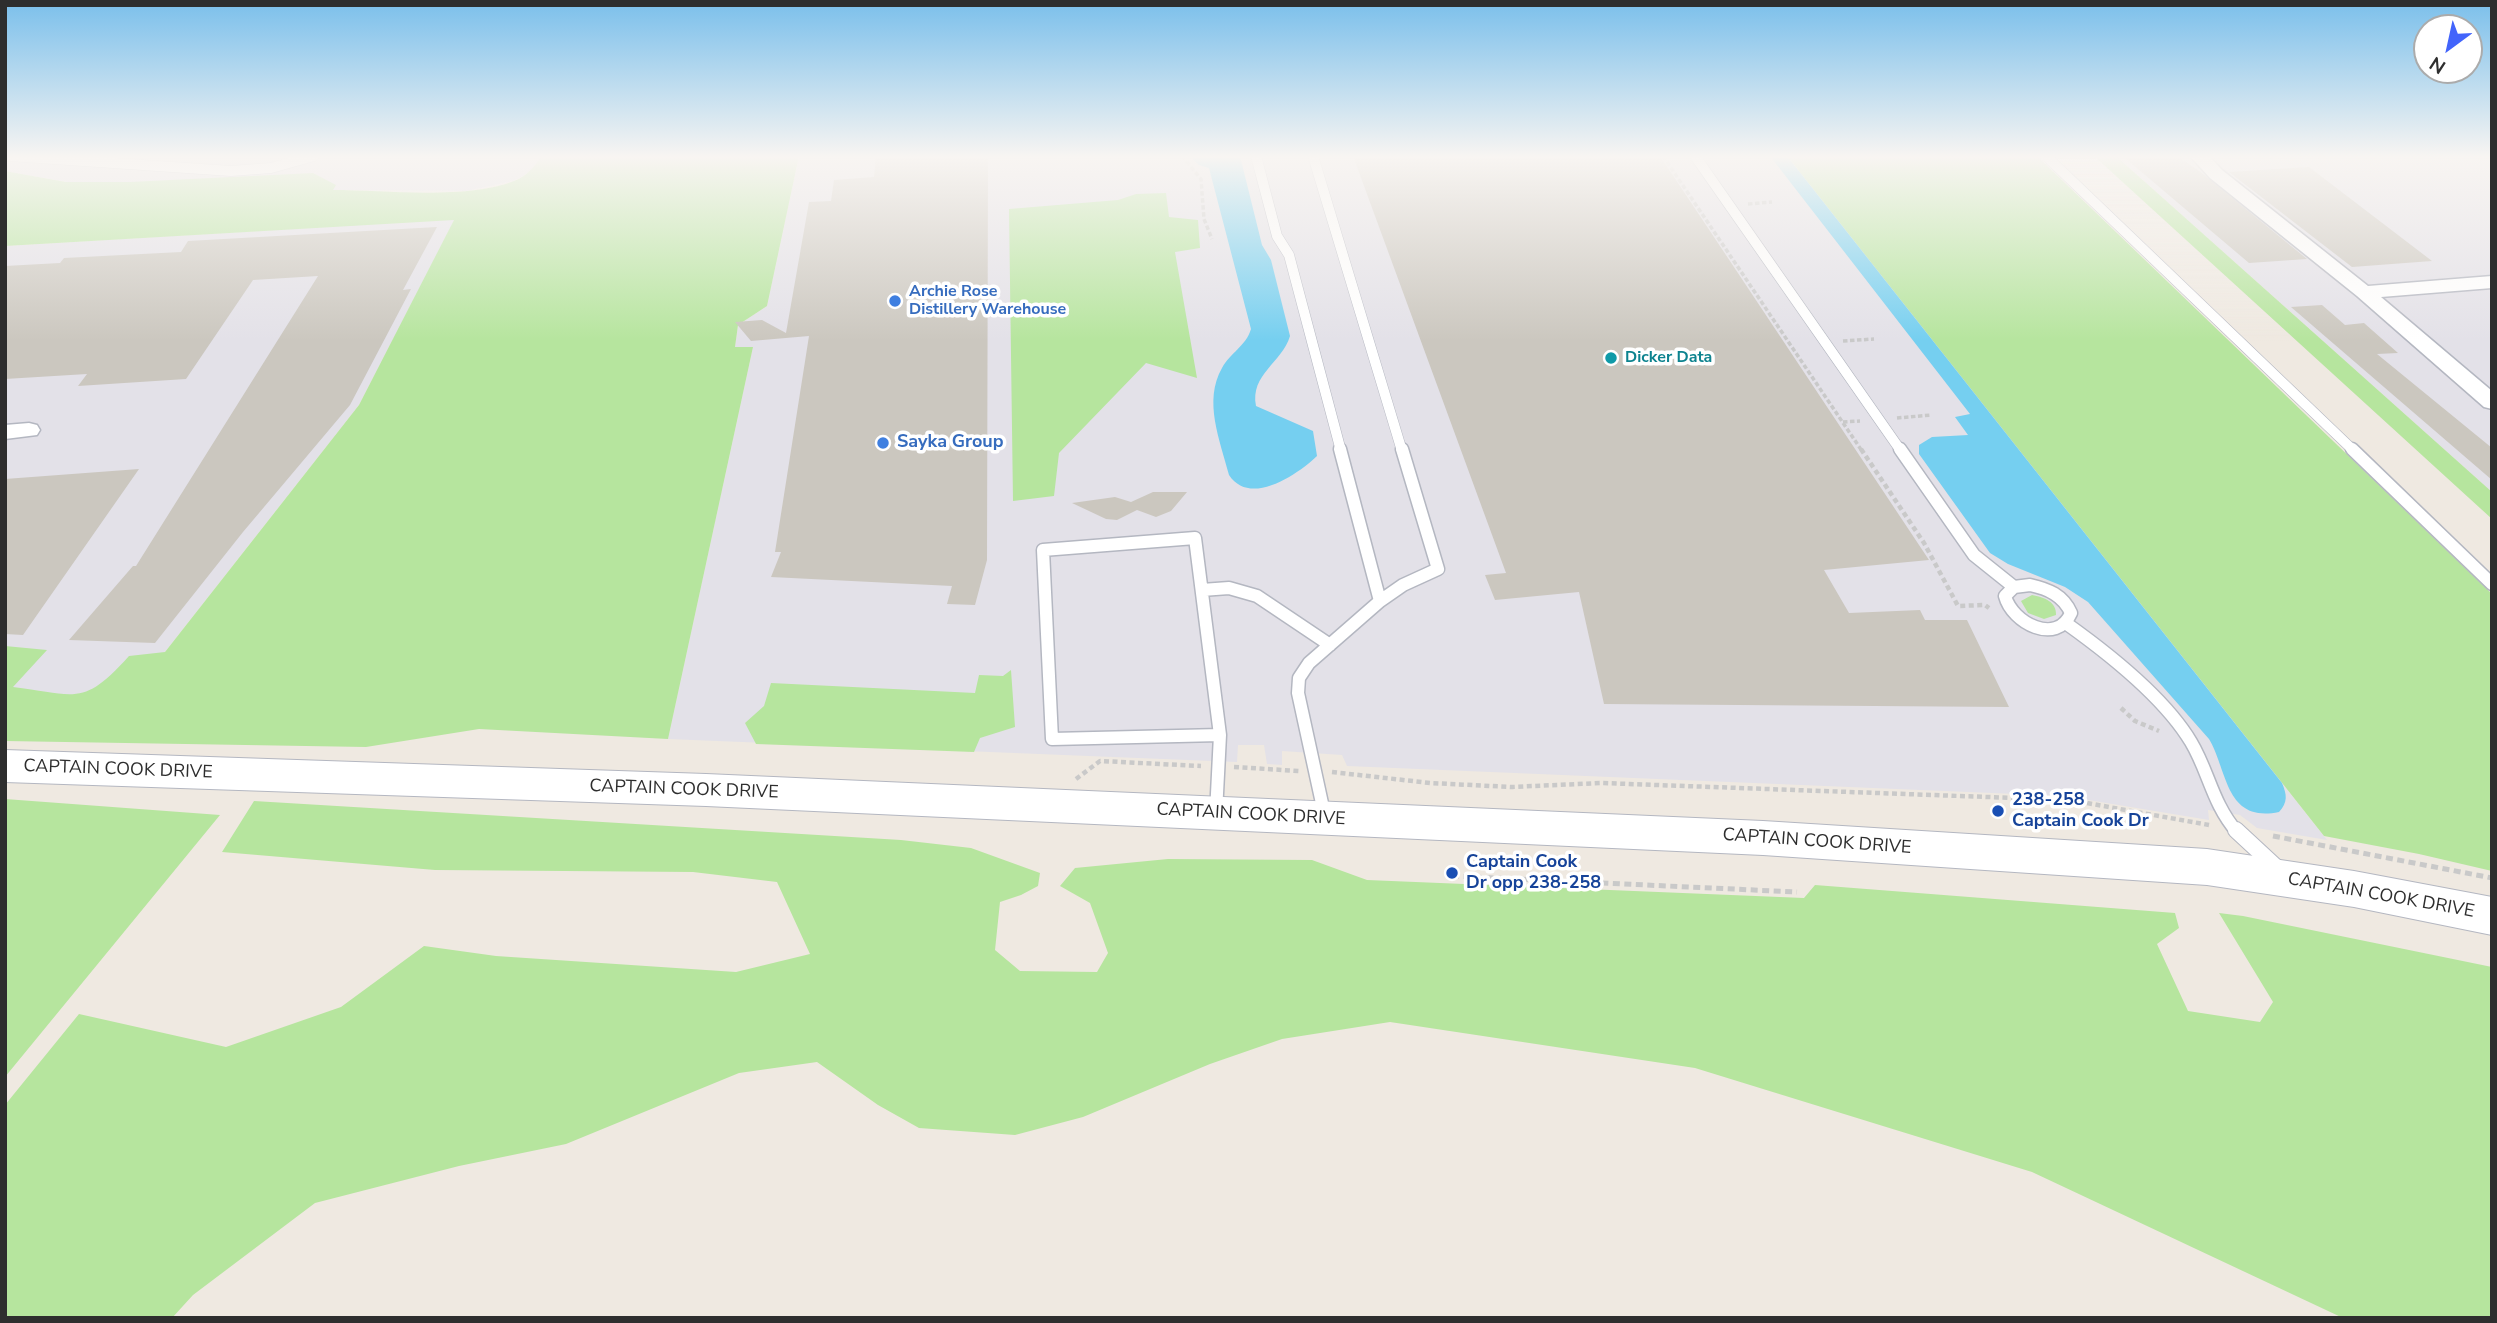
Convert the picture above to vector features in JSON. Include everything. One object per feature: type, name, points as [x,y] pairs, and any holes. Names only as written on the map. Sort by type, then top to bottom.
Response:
[{"type":"main road","name":"CAPTAIN COOK DRIVE","points":[[5,766],[678,789],[1782,839],[2207,867],[2492,916]]},
{"type":"street","points":[[2271,218],[2364,292],[2492,402]]},
{"type":"street","points":[[2364,292],[2492,282]]},
{"type":"street","points":[[5,432],[29,430]]},
{"type":"lane","points":[[1272,218],[1277,236],[1289,255],[1380,601]]},
{"type":"lane","points":[[1325,818],[1298,693],[1298,678],[1309,663],[1380,601],[1403,585],[1438,569],[1332,218]]},
{"type":"lane","points":[[1738,218],[1974,555],[2014,587]]},
{"type":"lane","points":[[2110,218],[2492,584]]},
{"type":"lane","points":[[1216,813],[1220,736],[1195,538],[1044,550],[1052,739],[1220,736]]},
{"type":"lane","points":[[2014,587],[2039,587],[2057,595],[2071,613],[2067,624],[2061,628],[2043,629],[2022,622],[2008,609],[2005,602],[2008,591],[2014,587]]},
{"type":"lane","points":[[1202,590],[1229,589],[1257,596],[1330,645]]},
{"type":"lane","points":[[2067,624],[2086,636],[2189,739],[2205,769],[2213,796],[2236,830],[2263,857],[2294,880]]},
{"type":"path","points":[[1204,218],[1212,239]]},
{"type":"path","points":[[1705,218],[1924,543],[1958,606],[1985,605],[1994,611]]},
{"type":"path","points":[[1836,342],[1874,339]]},
{"type":"path","points":[[1890,418],[1931,415]]},
{"type":"path","points":[[1843,422],[1868,420]]},
{"type":"path","points":[[2121,708],[2135,721],[2165,737]]},
{"type":"path","points":[[1041,805],[1100,761],[1315,772],[1430,783],[1511,787],[1602,783],[2070,800],[2204,822],[2492,878]]},
{"type":"path","points":[[1452,876],[1797,892]]},
{"type":"shaded area","points":[[786,218],[1836,218],[2327,840],[2257,828],[2240,815],[2208,810],[2209,820],[2064,796],[1347,766],[1342,755],[1282,751],[1282,765],[1267,764],[1264,745],[1238,745],[1237,762],[668,739],[753,347],[735,347],[738,325],[767,306]]},
{"type":"shaded area","points":[[2185,218],[2492,218],[2492,492]]},
{"type":"shaded area","points":[[455,219],[359,405],[113,718],[5,715],[5,246]]},
{"type":"green space","points":[[5,218],[786,218],[767,306],[738,325],[735,347],[753,347],[668,739],[479,729],[366,747],[5,741],[5,646],[47,650],[13,687],[66,694],[89,690],[129,656],[165,652],[359,405],[454,220],[5,246]]},
{"type":"green space","points":[[1009,218],[1198,220],[1200,248],[1175,252],[1197,378],[1146,363],[1059,453],[1054,496],[1013,501]]},
{"type":"green space","points":[[1836,218],[2101,218],[2492,594],[2492,871],[2324,836]]},
{"type":"green space","points":[[2162,218],[2185,218],[2492,492],[2492,519]]},
{"type":"green space","points":[[2032,595],[2052,603],[2056,615],[2044,619],[2028,613],[2021,601]]},
{"type":"green space","points":[[1011,670],[1015,727],[980,738],[974,752],[756,744],[745,723],[764,706],[771,683],[975,693],[979,675],[1003,676]]},
{"type":"green space","points":[[5,799],[220,815],[5,1077]]},
{"type":"green space","points":[[254,801],[901,840],[971,848],[1040,873],[1038,886],[1000,902],[995,950],[1020,971],[1097,972],[1108,953],[1090,903],[1060,886],[1075,868],[1168,859],[1312,860],[1367,880],[1804,898],[1815,885],[2175,913],[2179,928],[2157,944],[2188,1011],[2260,1022],[2273,1002],[2219,913],[2492,967],[2492,1318],[2343,1318],[2032,1172],[1695,1068],[1390,1022],[1282,1039],[1210,1064],[1083,1117],[1015,1135],[919,1128],[878,1105],[817,1062],[739,1073],[566,1144],[459,1166],[315,1203],[193,1295],[172,1318],[5,1318],[5,1105],[79,1014],[226,1047],[341,1007],[424,946],[496,956],[736,972],[810,954],[777,882],[693,872],[435,870],[222,852]]},
{"type":"water","points":[[1222,218],[1255,218],[1262,245],[1271,260],[1290,336],[1258,385],[1256,406],[1313,431],[1317,456],[1286,479],[1261,488],[1238,484],[1229,475],[1213,407],[1216,381],[1222,368],[1251,329]]},
{"type":"water","points":[[1818,218],[1836,218],[2282,783],[2286,798],[2279,812],[2261,813],[2248,810],[2238,802],[2225,779],[2209,739],[2088,602],[2065,587],[2008,564],[1990,553],[1919,454],[1919,445],[1932,437],[1968,435],[1955,417],[1970,414]]},
{"type":"building","points":[[806,218],[988,218],[987,560],[975,605],[947,604],[952,586],[771,577],[781,552],[775,552],[809,336],[751,341],[735,322],[762,320],[786,333]]},
{"type":"building","name":"Dicker Data","points":[[1376,218],[1701,218],[1929,560],[1824,570],[1849,613],[1920,610],[1925,620],[1967,620],[2009,707],[1604,704],[1579,592],[1495,600],[1485,575],[1506,573]]},
{"type":"building","points":[[2196,218],[2257,218],[2307,259],[2249,263]]},
{"type":"building","points":[[2288,218],[2375,218],[2432,261],[2352,267]]},
{"type":"building","points":[[437,227],[403,290],[411,289],[350,405],[243,532],[155,643],[69,640],[133,566],[136,566],[318,276],[253,280],[186,379],[78,386],[87,374],[5,379],[5,266],[60,263],[64,258],[181,252],[188,241]]},
{"type":"building","points":[[2322,305],[2345,325],[2364,323],[2398,353],[2377,354],[2492,448],[2492,480],[2291,307]]},
{"type":"building","points":[[139,469],[23,635],[5,634],[5,479]]},
{"type":"building","points":[[1153,492],[1187,492],[1171,511],[1156,517],[1137,510],[1117,520],[1106,519],[1072,503],[1115,497],[1131,502]]},
{"type":"place","name":"Archie Rose Distillery Warehouse","points":[[895,301]]},
{"type":"place","name":"Dicker Data","points":[[1611,358]]},
{"type":"place","name":"Sayka Group","points":[[883,443]]},
{"type":"place","name":"238-258 Captain Cook Dr","points":[[1998,811]]},
{"type":"place","name":"Captain Cook Dr opp 238-258","points":[[1452,873]]}]
